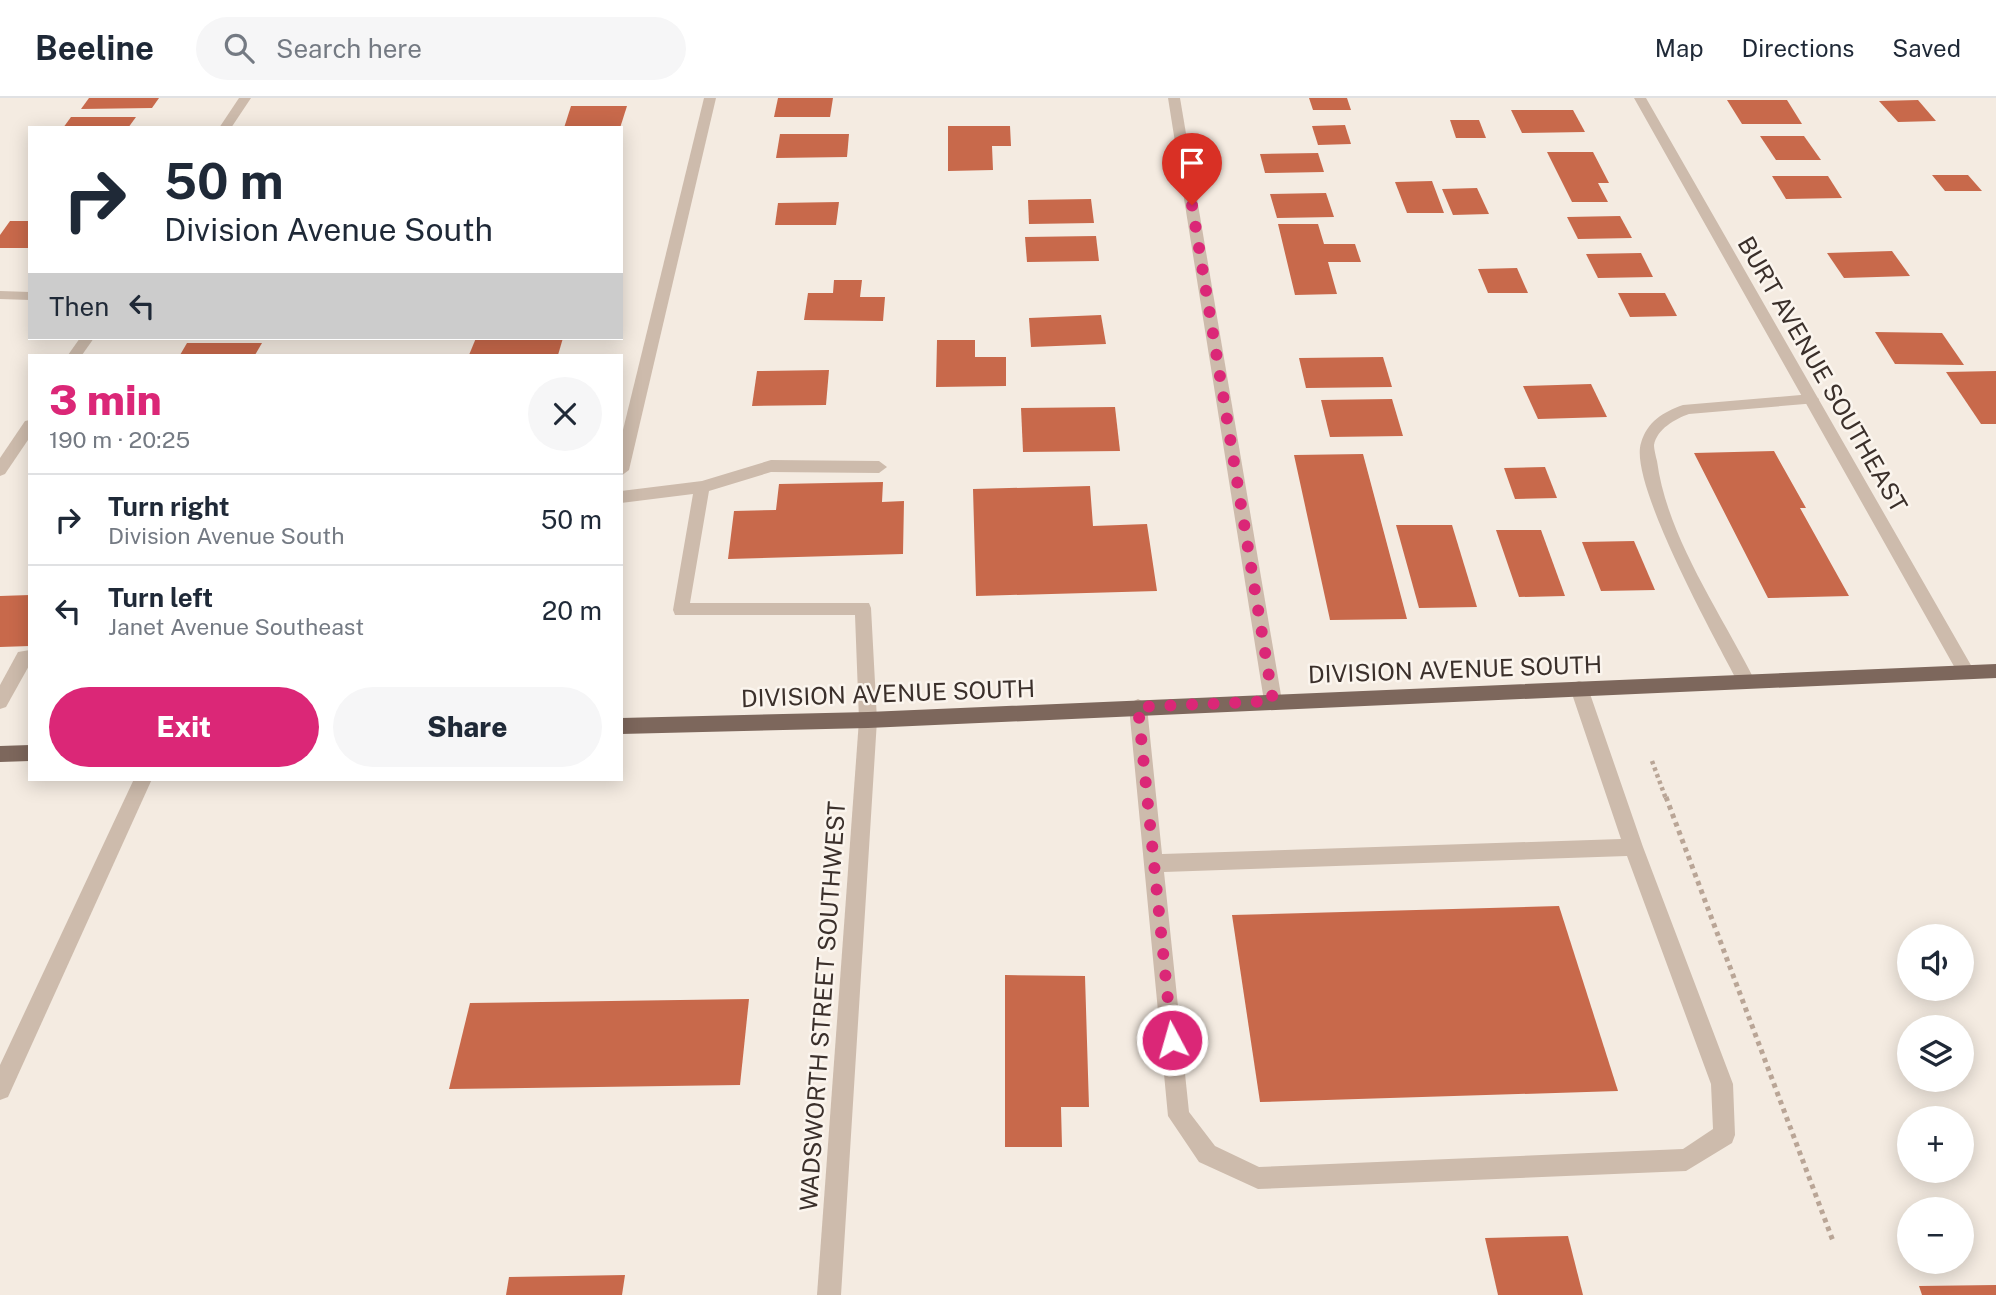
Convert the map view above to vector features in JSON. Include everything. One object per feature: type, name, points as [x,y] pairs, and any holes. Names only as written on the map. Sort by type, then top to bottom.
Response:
[{"type":"main road","name":"DIVISION AVENUE SOUTH","points":[[623,726],[868,720],[1996,671]]},
{"type":"main road","points":[[0,754],[28,753]]},
{"type":"street","points":[[226,126],[245,98]]},
{"type":"street","points":[[623,462],[710,98]]},
{"type":"street","points":[[1174,98],[1273,701]]},
{"type":"street","name":"BURT AVENUE SOUTHEAST","points":[[1640,98],[1966,672]]},
{"type":"street","points":[[0,295],[28,296]]},
{"type":"street","points":[[1746,681],[1671,535],[1651,476],[1647,445],[1655,429],[1669,415],[1688,409],[1812,399]]},
{"type":"street","points":[[0,470],[28,428]]},
{"type":"street","points":[[623,497],[702,487],[771,466],[879,467]]},
{"type":"street","name":"WADSWORTH STREET SOUTHWEST","points":[[702,487],[681,610],[863,608],[868,720],[829,1295]]},
{"type":"street","points":[[0,702],[24,657],[28,657]]},
{"type":"street","points":[[1138,707],[1179,1116],[1207,1154],[1258,1178],[1686,1160],[1724,1135],[1722,1084],[1633,847],[1579,688]]},
{"type":"street","points":[[0,1089],[142,781]]},
{"type":"street","points":[[1154,863],[1633,847]]},
{"type":"path","points":[[1651,761],[1833,1241]]},
{"type":"building","points":[[89,98],[159,98],[152,108],[81,109]]},
{"type":"building","points":[[778,98],[833,98],[830,117],[774,117]]},
{"type":"building","points":[[1309,98],[1347,98],[1351,110],[1313,110]]},
{"type":"building","points":[[1727,100],[1787,100],[1802,124],[1742,124]]},
{"type":"building","points":[[1918,100],[1936,121],[1898,122],[1879,101]]},
{"type":"building","points":[[571,106],[627,106],[621,126],[565,126]]},
{"type":"building","points":[[1511,110],[1573,110],[1585,132],[1522,133]]},
{"type":"building","points":[[71,117],[136,117],[129,126],[64,126]]},
{"type":"building","points":[[1450,120],[1479,120],[1486,138],[1456,138]]},
{"type":"building","points":[[1345,125],[1351,144],[1318,145],[1312,126]]},
{"type":"building","points":[[948,126],[1010,126],[1011,146],[992,146],[993,170],[948,171]]},
{"type":"building","points":[[780,134],[849,134],[847,157],[776,158]]},
{"type":"building","points":[[1760,136],[1804,136],[1821,160],[1776,160]]},
{"type":"building","points":[[1547,152],[1593,152],[1609,183],[1598,183],[1608,202],[1572,202]]},
{"type":"building","points":[[1318,153],[1324,172],[1265,173],[1260,154]]},
{"type":"building","points":[[1932,175],[1968,175],[1982,191],[1945,191]]},
{"type":"building","points":[[1772,176],[1828,176],[1842,198],[1786,199]]},
{"type":"building","points":[[1432,181],[1444,213],[1407,213],[1395,182]]},
{"type":"building","points":[[1477,188],[1489,214],[1453,215],[1442,189]]},
{"type":"building","points":[[1326,193],[1334,217],[1277,218],[1270,194]]},
{"type":"building","points":[[1091,199],[1094,223],[1029,224],[1028,200]]},
{"type":"building","points":[[839,202],[836,225],[775,225],[778,203]]},
{"type":"building","points":[[1620,216],[1632,238],[1578,239],[1567,217]]},
{"type":"building","points":[[10,221],[28,221],[28,248],[0,248],[0,235]]},
{"type":"building","points":[[1278,224],[1318,224],[1324,244],[1355,244],[1361,262],[1328,262],[1337,294],[1295,295]]},
{"type":"building","points":[[1096,236],[1099,261],[1027,262],[1025,237]]},
{"type":"building","points":[[1892,251],[1910,276],[1844,278],[1827,253]]},
{"type":"building","points":[[1641,253],[1653,277],[1598,278],[1586,254]]},
{"type":"building","points":[[1517,268],[1528,293],[1488,293],[1478,269]]},
{"type":"building","points":[[834,280],[862,280],[860,297],[885,297],[883,321],[804,320],[808,293],[833,293]]},
{"type":"building","points":[[1618,293],[1665,293],[1677,316],[1630,317]]},
{"type":"building","points":[[1101,315],[1106,344],[1031,347],[1029,318]]},
{"type":"building","points":[[1875,332],[1942,333],[1964,365],[1895,364]]},
{"type":"building","points":[[475,340],[562,340],[558,354],[469,354]]},
{"type":"building","points":[[937,340],[975,340],[975,357],[1006,357],[1006,386],[936,387]]},
{"type":"building","points":[[187,343],[262,343],[256,354],[181,354]]},
{"type":"building","points":[[1383,357],[1392,387],[1306,388],[1299,358]]},
{"type":"building","points":[[829,370],[826,405],[752,406],[757,371]]},
{"type":"building","points":[[1996,371],[1996,424],[1981,424],[1946,372]]},
{"type":"building","points":[[1591,384],[1607,417],[1538,419],[1523,386]]},
{"type":"building","points":[[1392,399],[1403,436],[1330,437],[1321,400]]},
{"type":"building","points":[[1115,407],[1120,451],[1023,452],[1021,408]]},
{"type":"building","points":[[1774,451],[1806,508],[1800,508],[1849,596],[1768,598],[1694,453]]},
{"type":"building","points":[[1363,454],[1407,619],[1330,620],[1294,455]]},
{"type":"building","points":[[1545,467],[1557,498],[1515,499],[1504,468]]},
{"type":"building","points":[[883,482],[882,502],[904,501],[903,554],[728,559],[734,511],[776,510],[779,484]]},
{"type":"building","points":[[1090,486],[1093,526],[1147,524],[1157,591],[976,596],[973,489]]},
{"type":"building","points":[[1396,525],[1452,525],[1477,607],[1419,608]]},
{"type":"building","points":[[1496,530],[1541,530],[1565,596],[1519,597]]},
{"type":"building","points":[[1634,541],[1655,590],[1601,591],[1582,542]]},
{"type":"building","points":[[28,595],[28,646],[0,647],[0,596]]},
{"type":"building","points":[[1559,906],[1618,1091],[1260,1102],[1232,915]]},
{"type":"building","points":[[1005,975],[1085,976],[1089,1107],[1061,1107],[1062,1147],[1005,1147]]},
{"type":"building","points":[[749,999],[740,1085],[449,1089],[470,1003]]},
{"type":"building","points":[[1568,1236],[1583,1295],[1498,1295],[1485,1238]]},
{"type":"building","points":[[625,1275],[622,1295],[506,1295],[509,1277]]},
{"type":"building","points":[[1996,1285],[1996,1295],[1922,1295],[1919,1286]]},
{"type":"route","points":[[1172,1040],[1138,707],[1273,701],[1192,205]]}]
